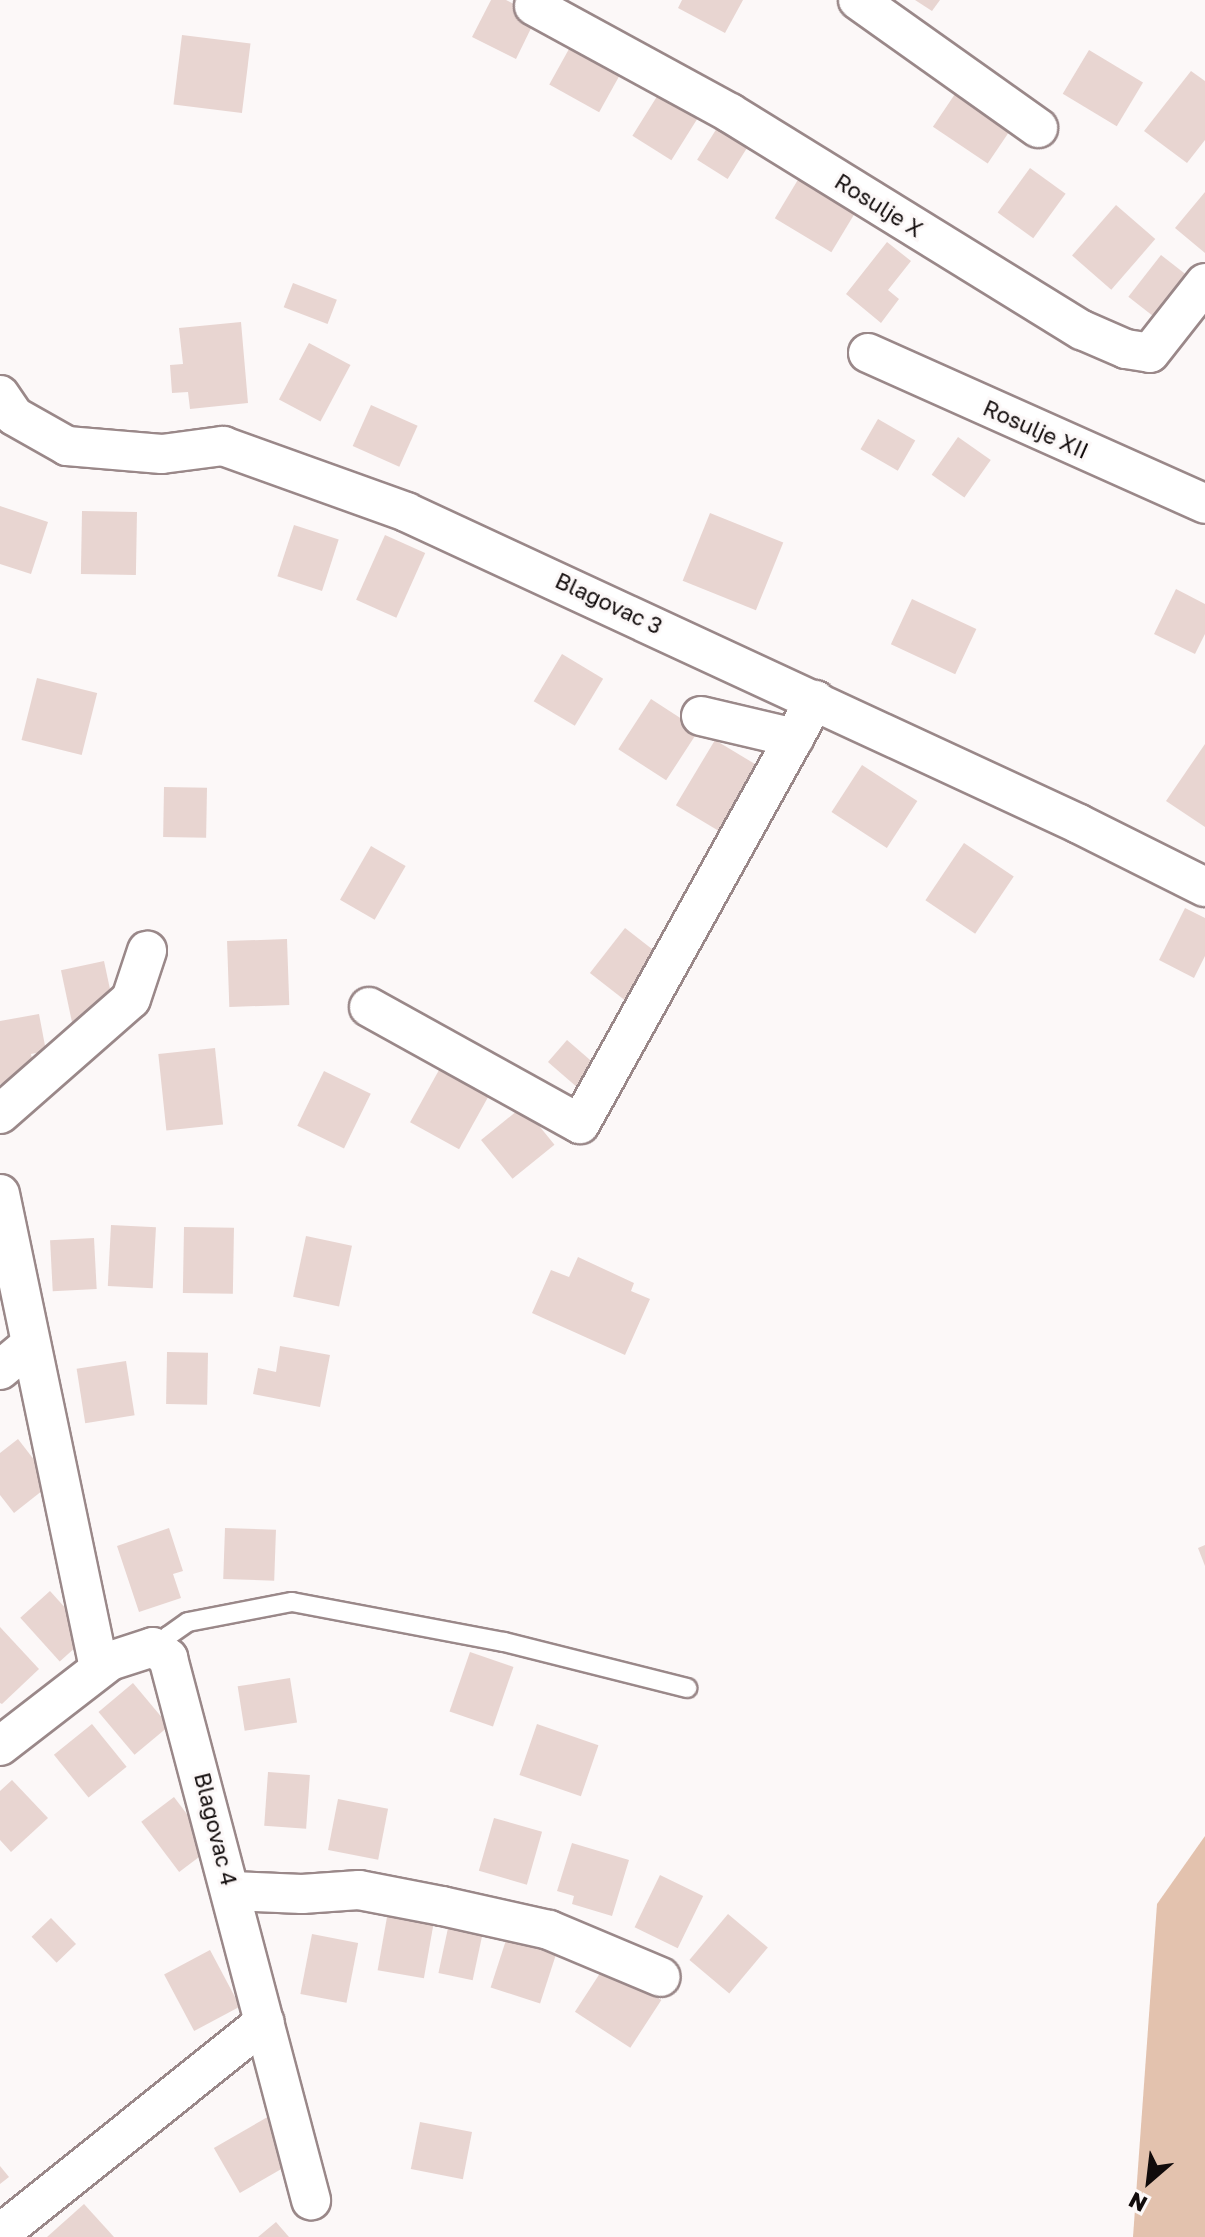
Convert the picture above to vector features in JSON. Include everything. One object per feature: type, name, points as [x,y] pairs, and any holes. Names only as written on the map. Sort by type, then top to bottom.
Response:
[{"type":"street","points":[[858,0],[1038,128]]},
{"type":"street","name":"Rosulje X","points":[[534,6],[730,113],[1082,330],[1126,349],[1150,353],[1205,283]]},
{"type":"street","name":"Rosulje XII","points":[[868,353],[1205,504]]},
{"type":"street","name":"Blagovac 3","points":[[0,395],[14,416],[67,446],[162,454],[223,446],[406,512],[815,700],[1205,887]]},
{"type":"street","points":[[369,1007],[580,1124],[815,700]]},
{"type":"street","points":[[701,716],[794,738]]},
{"type":"street","points":[[0,1114],[131,999],[147,951]]},
{"type":"street","points":[[0,1194],[99,1667]]},
{"type":"street","points":[[0,1370],[30,1345]]},
{"type":"street","points":[[0,1746],[99,1667],[144,1648],[161,1649]]},
{"type":"street","name":"Blagovac 4","points":[[161,1649],[176,1677],[311,2200]]},
{"type":"street","points":[[232,1891],[359,1890],[387,1895],[549,1930],[661,1977]]},
{"type":"street","points":[[0,2234],[265,2022]]},
{"type":"lane","points":[[161,1649],[168,1636],[188,1622],[292,1602],[504,1642],[687,1688]]},
{"type":"shaded area","points":[[1205,1836],[1205,2237],[1133,2237],[1157,1904]]},
{"type":"building","points":[[491,0],[506,0],[537,16],[516,59],[472,37]]},
{"type":"building","points":[[682,0],[743,0],[725,33],[678,8]]},
{"type":"building","points":[[915,0],[940,0],[932,11]]},
{"type":"building","points":[[182,35],[250,43],[242,113],[173,104]]},
{"type":"building","points":[[574,40],[624,68],[599,112],[549,85]]},
{"type":"building","points":[[1089,50],[1143,82],[1117,126],[1063,94]]},
{"type":"building","points":[[1191,71],[1205,81],[1205,140],[1187,163],[1144,131]]},
{"type":"building","points":[[661,90],[700,114],[671,160],[632,136]]},
{"type":"building","points":[[957,91],[1012,128],[988,164],[933,127]]},
{"type":"building","points":[[722,120],[753,139],[728,179],[697,160]]},
{"type":"building","points":[[1030,168],[1066,194],[1033,238],[998,212]]},
{"type":"building","points":[[799,178],[856,212],[831,252],[775,218]]},
{"type":"building","points":[[1205,192],[1205,253],[1175,228]]},
{"type":"building","points":[[1116,205],[1155,239],[1111,290],[1072,256]]},
{"type":"building","points":[[887,242],[911,261],[888,290],[899,299],[881,323],[846,294]]},
{"type":"building","points":[[1161,255],[1192,279],[1159,321],[1128,297]]},
{"type":"building","points":[[293,283],[337,300],[328,324],[284,307]]},
{"type":"building","points":[[241,322],[248,403],[190,409],[188,392],[172,393],[170,365],[183,364],[179,328]]},
{"type":"building","points":[[309,343],[350,365],[320,422],[279,400]]},
{"type":"building","points":[[371,405],[418,426],[399,467],[353,446]]},
{"type":"building","points":[[878,419],[915,440],[898,471],[860,449]]},
{"type":"building","points":[[958,437],[991,460],[964,498],[932,475]]},
{"type":"building","points":[[0,506],[48,522],[31,574],[0,564]]},
{"type":"building","points":[[82,511],[137,512],[136,575],[81,574]]},
{"type":"building","points":[[710,513],[783,543],[756,610],[683,581]]},
{"type":"building","points":[[294,525],[339,540],[322,591],[277,576]]},
{"type":"building","points":[[385,535],[425,553],[396,618],[356,600]]},
{"type":"building","points":[[1176,589],[1205,604],[1205,634],[1195,654],[1154,634]]},
{"type":"building","points":[[912,599],[976,629],[955,674],[891,644]]},
{"type":"building","points":[[562,654],[603,679],[575,726],[534,701]]},
{"type":"building","points":[[37,678],[97,693],[82,755],[22,740]]},
{"type":"building","points":[[651,699],[699,730],[666,780],[618,749]]},
{"type":"building","points":[[715,740],[765,770],[726,835],[676,805]]},
{"type":"building","points":[[1205,744],[1205,827],[1166,801]]},
{"type":"building","points":[[862,765],[917,801],[887,848],[832,812]]},
{"type":"building","points":[[164,787],[207,788],[206,838],[163,837]]},
{"type":"building","points":[[964,843],[1014,877],[975,934],[925,900]]},
{"type":"building","points":[[371,846],[406,866],[375,920],[340,900]]},
{"type":"building","points":[[1185,908],[1205,918],[1205,956],[1194,978],[1159,960]]},
{"type":"building","points":[[625,928],[663,958],[628,1002],[590,973]]},
{"type":"building","points":[[287,939],[289,1005],[229,1007],[227,941]]},
{"type":"building","points":[[104,961],[115,1013],[72,1022],[61,970]]},
{"type":"building","points":[[39,1014],[46,1051],[31,1054],[36,1077],[0,1084],[0,1021]]},
{"type":"building","points":[[567,1040],[600,1069],[581,1091],[548,1062]]},
{"type":"building","points":[[215,1048],[223,1125],[166,1131],[158,1054]]},
{"type":"building","points":[[444,1061],[493,1088],[459,1149],[410,1122]]},
{"type":"building","points":[[324,1071],[371,1094],[344,1149],[297,1126]]},
{"type":"building","points":[[523,1106],[554,1145],[513,1179],[481,1140]]},
{"type":"building","points":[[111,1225],[156,1227],[153,1288],[108,1286]]},
{"type":"building","points":[[184,1227],[234,1228],[233,1294],[183,1293]]},
{"type":"building","points":[[306,1236],[352,1246],[339,1306],[293,1297]]},
{"type":"building","points":[[94,1238],[97,1289],[53,1291],[50,1240]]},
{"type":"building","points":[[578,1257],[634,1283],[631,1291],[650,1299],[625,1355],[532,1313],[551,1270],[569,1277]]},
{"type":"building","points":[[280,1346],[330,1355],[320,1407],[253,1394],[258,1368],[276,1372]]},
{"type":"building","points":[[167,1352],[208,1353],[207,1405],[166,1404]]},
{"type":"building","points":[[126,1361],[135,1415],[85,1423],[77,1369]]},
{"type":"building","points":[[18,1439],[52,1483],[14,1513],[0,1495],[0,1453]]},
{"type":"building","points":[[169,1528],[183,1571],[173,1574],[181,1598],[139,1612],[117,1546]]},
{"type":"building","points":[[225,1528],[276,1530],[274,1581],[223,1579]]},
{"type":"building","points":[[1205,1545],[1205,1566],[1198,1548]]},
{"type":"building","points":[[50,1591],[89,1635],[60,1662],[20,1618]]},
{"type":"building","points":[[0,1627],[39,1669],[2,1704],[0,1703]]},
{"type":"building","points":[[470,1652],[513,1667],[493,1727],[449,1712]]},
{"type":"building","points":[[290,1678],[297,1722],[245,1731],[238,1686]]},
{"type":"building","points":[[133,1683],[169,1726],[135,1755],[99,1712]]},
{"type":"building","points":[[92,1724],[127,1767],[89,1798],[54,1755]]},
{"type":"building","points":[[537,1724],[598,1745],[581,1796],[519,1775]]},
{"type":"building","points":[[268,1772],[310,1775],[306,1829],[264,1826]]},
{"type":"building","points":[[12,1780],[48,1818],[11,1852],[0,1840],[0,1791]]},
{"type":"building","points":[[174,1797],[212,1847],[179,1872],[141,1822]]},
{"type":"building","points":[[338,1799],[388,1809],[378,1860],[328,1850]]},
{"type":"building","points":[[494,1818],[542,1832],[527,1885],[479,1871]]},
{"type":"building","points":[[572,1843],[629,1860],[612,1916],[572,1904],[574,1896],[557,1891]]},
{"type":"building","points":[[660,1875],[703,1896],[678,1948],[635,1927]]},
{"type":"building","points":[[728,1914],[768,1947],[729,1993],[689,1960]]},
{"type":"building","points":[[387,1917],[433,1925],[424,1978],[378,1970]]},
{"type":"building","points":[[51,1918],[76,1944],[57,1963],[32,1937]]},
{"type":"building","points":[[448,1928],[482,1935],[473,1980],[438,1973]]},
{"type":"building","points":[[312,1934],[358,1943],[346,2003],[300,1994]]},
{"type":"building","points":[[507,1937],[556,1953],[540,2003],[491,1987]]},
{"type":"building","points":[[210,1950],[240,2007],[194,2031],[164,1974]]},
{"type":"building","points":[[606,1964],[661,2000],[630,2048],[575,2012]]},
{"type":"building","points":[[271,2115],[297,2160],[240,2193],[214,2148]]},
{"type":"building","points":[[420,2122],[472,2132],[463,2179],[411,2169]]},
{"type":"building","points":[[0,2166],[9,2177],[0,2184]]},
{"type":"building","points":[[84,2204],[114,2237],[47,2237]]},
{"type":"building","points":[[276,2222],[289,2237],[258,2237]]}]
